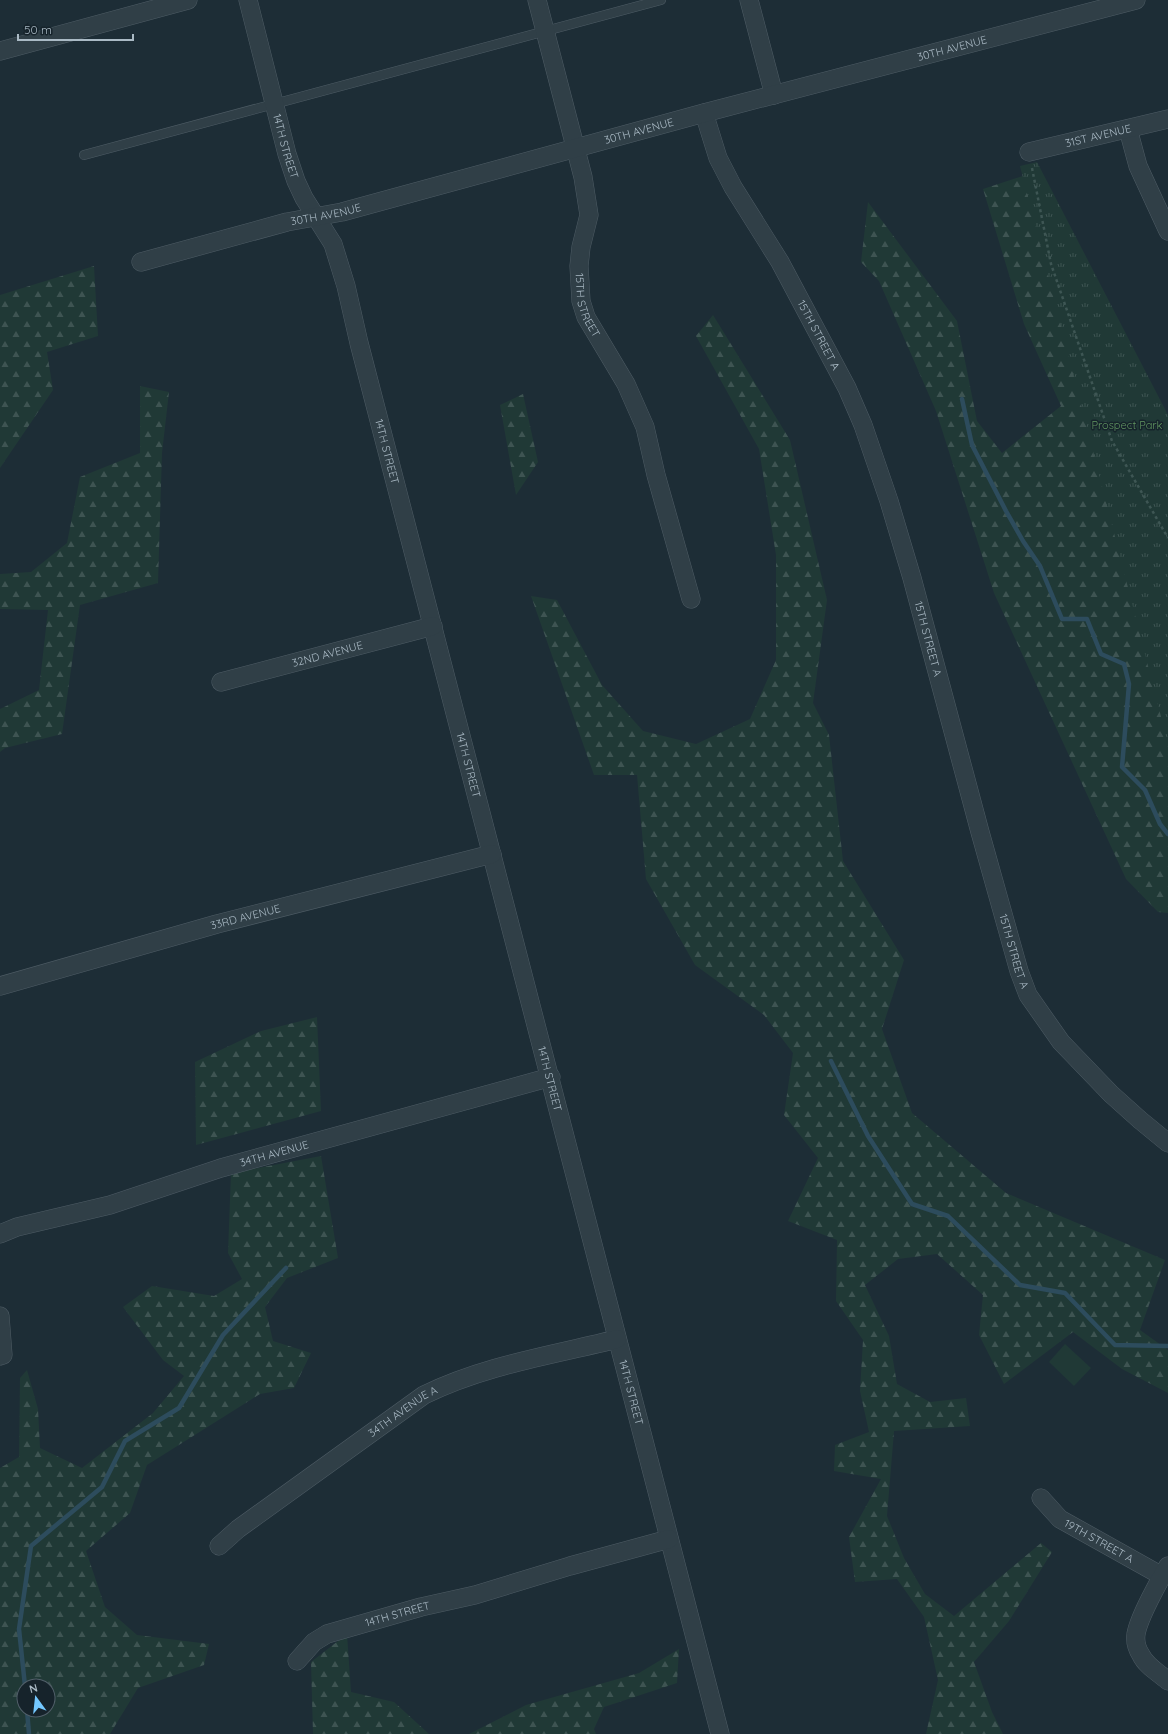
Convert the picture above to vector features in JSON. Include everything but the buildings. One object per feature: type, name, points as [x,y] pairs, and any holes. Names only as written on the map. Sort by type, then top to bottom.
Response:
[{"type":"street","points":[[0,51],[188,0]]},
{"type":"street","name":"14TH STREET","points":[[248,0],[274,103],[296,181],[315,218],[333,244],[341,268],[720,1734]]},
{"type":"street","name":"15TH STREET","points":[[537,0],[574,149],[583,177],[588,206],[589,215],[581,247],[579,266],[581,301],[586,318],[626,384],[644,427],[691,599]]},
{"type":"street","points":[[749,0],[774,95]]},
{"type":"street","name":"30TH AVENUE","points":[[141,262],[287,222],[315,218],[704,113],[1136,0]]},
{"type":"street","name":"15TH STREET A","points":[[704,113],[718,158],[732,187],[784,268],[847,388],[863,425],[889,501],[912,578],[980,832],[1019,971],[1028,995],[1061,1042],[1111,1094],[1168,1143]]},
{"type":"street","name":"31ST AVENUE","points":[[1029,152],[1168,119]]},
{"type":"street","points":[[1128,129],[1138,166],[1168,231]]},
{"type":"street","name":"32ND AVENUE","points":[[221,682],[433,626]]},
{"type":"street","name":"33RD AVENUE","points":[[0,986],[217,924],[492,854]]},
{"type":"street","name":"34TH AVENUE","points":[[0,1234],[17,1227],[110,1205],[222,1168],[551,1077]]},
{"type":"street","points":[[0,1316],[3,1355],[0,1356]]},
{"type":"street","name":"34TH AVENUE A","points":[[219,1546],[238,1530],[424,1395],[440,1387],[480,1372],[617,1339]]},
{"type":"street","name":"19TH STREET A","points":[[1041,1498],[1060,1519],[1165,1571]]},
{"type":"street","name":"14TH STREET","points":[[297,1661],[314,1642],[327,1634],[421,1607],[475,1595],[570,1566],[669,1539]]},
{"type":"street","points":[[1165,1571],[1139,1624],[1136,1635],[1137,1646],[1141,1657],[1168,1680]]},
{"type":"lane","points":[[84,155],[661,0]]},
{"type":"path","points":[[1029,152],[1052,264],[1112,441],[1168,538]]},
{"type":"green space","name":"Prospect Park","points":[[1037,162],[1168,415],[1168,744],[1020,166]]},
{"type":"green space","points":[[1035,172],[1168,431],[1168,913],[1158,912],[1126,879],[994,593],[936,411],[879,281],[861,262],[868,202],[957,321],[977,421],[1002,453],[1061,406],[1024,324],[983,189]]},
{"type":"green space","points":[[94,266],[98,336],[47,352],[53,390],[0,468],[0,295]]},
{"type":"green space","points":[[713,315],[790,440],[827,600],[813,703],[829,735],[843,861],[904,960],[882,1029],[912,1113],[1006,1193],[1165,1260],[1140,1330],[1168,1350],[1168,1393],[1122,1369],[1073,1332],[1004,1384],[979,1335],[983,1295],[937,1254],[898,1259],[865,1285],[889,1336],[897,1384],[930,1402],[966,1398],[970,1426],[894,1431],[887,1516],[904,1558],[925,1594],[954,1616],[1041,1543],[1052,1552],[1009,1621],[974,1662],[992,1712],[1003,1734],[926,1734],[938,1680],[924,1617],[897,1579],[855,1582],[849,1537],[881,1479],[834,1471],[835,1445],[869,1432],[860,1391],[863,1340],[836,1301],[837,1240],[788,1221],[818,1158],[784,1115],[793,1053],[764,1015],[695,965],[646,879],[637,775],[594,775],[531,596],[557,600],[602,685],[643,731],[696,744],[750,719],[776,660],[776,555],[759,449],[696,336]]},
{"type":"green space","points":[[140,386],[169,392],[162,453],[158,583],[80,605],[62,734],[5,748],[0,752],[0,709],[39,690],[48,610],[0,609],[0,574],[31,572],[67,543],[80,477],[140,453]]},
{"type":"green space","points":[[523,394],[538,462],[516,495],[500,405]]},
{"type":"green space","points":[[317,1017],[321,1111],[196,1145],[195,1062],[261,1031]]},
{"type":"green space","points":[[321,1156],[338,1258],[287,1278],[265,1307],[273,1341],[311,1353],[294,1388],[260,1394],[147,1465],[130,1513],[86,1551],[105,1607],[137,1635],[209,1644],[204,1665],[138,1688],[110,1734],[0,1734],[0,1468],[19,1457],[20,1378],[27,1370],[38,1409],[40,1448],[82,1468],[153,1413],[184,1376],[163,1360],[123,1307],[152,1286],[214,1296],[242,1279],[228,1253],[231,1173]]},
{"type":"green space","points":[[1065,1344],[1091,1368],[1074,1386],[1049,1362]]},
{"type":"green space","points":[[347,1634],[351,1692],[394,1702],[429,1734],[313,1734],[311,1662]]},
{"type":"green space","points":[[679,1649],[677,1683],[604,1707],[594,1729],[596,1734],[469,1734],[526,1705],[639,1673]]},
{"type":"waterway","points":[[962,399],[972,445],[1006,511],[1023,541],[1040,566],[1062,619],[1087,619],[1101,654],[1124,664],[1129,684],[1122,767],[1145,790],[1160,824],[1168,834]]},
{"type":"waterway","points":[[831,1061],[868,1136],[912,1204],[948,1216],[1020,1285],[1065,1293],[1115,1345],[1168,1346]]},
{"type":"waterway","points":[[24,1678],[19,1629],[31,1546],[102,1487],[125,1441],[179,1408],[223,1335],[286,1268]]},
{"type":"waterway","points":[[28,1718],[29,1734]]}]
